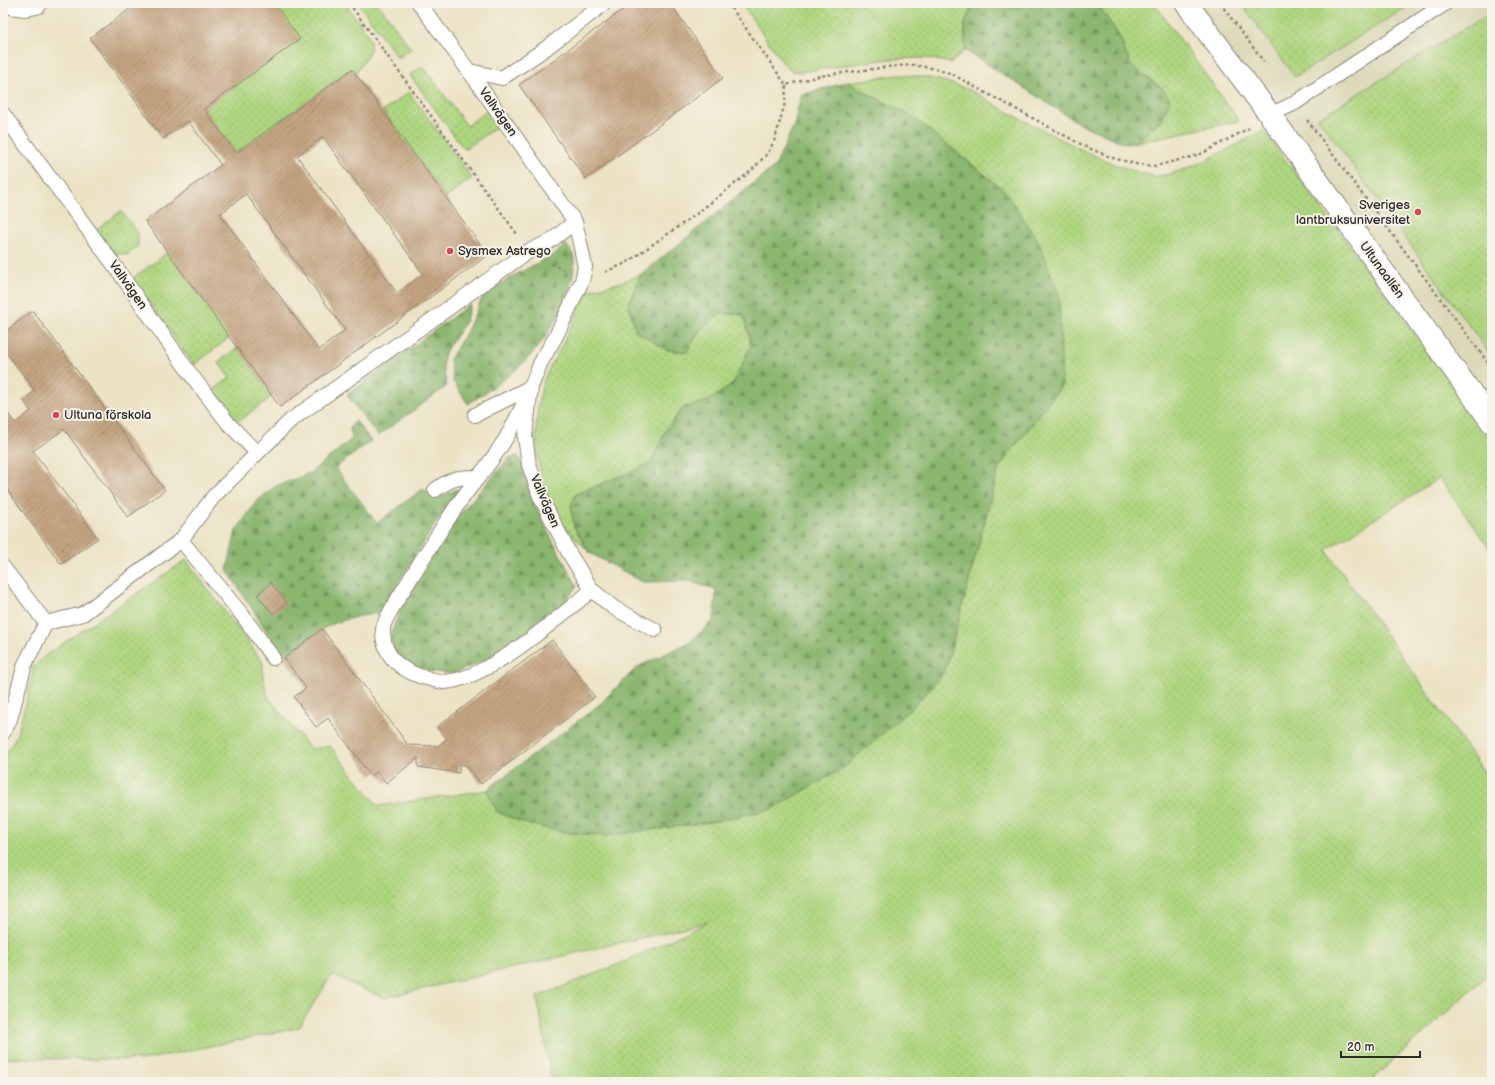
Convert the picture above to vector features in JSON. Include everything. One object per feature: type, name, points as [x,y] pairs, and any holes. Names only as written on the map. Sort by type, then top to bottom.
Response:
[{"type":"street","points":[[11,3],[25,5],[36,3]]},
{"type":"street","name":"Ultunaallén","points":[[1186,3],[1270,115],[1492,422]]},
{"type":"lane","name":"Vallvägen","points":[[419,3],[469,71],[575,222],[585,267],[582,281],[556,336],[541,362],[531,387],[525,436],[530,465],[540,496],[569,553],[592,590],[614,608],[655,630]]},
{"type":"lane","points":[[469,71],[502,78],[544,49],[605,3]]},
{"type":"lane","points":[[1270,115],[1294,103],[1446,3]]},
{"type":"lane","name":"Vallvägen","points":[[3,114],[117,269],[189,372],[228,423],[257,453]]},
{"type":"lane","points":[[3,733],[10,719],[25,664],[46,623],[83,614],[181,540],[214,496],[291,420],[529,251],[549,242],[575,222]]},
{"type":"lane","points":[[475,415],[531,387]]},
{"type":"lane","points":[[531,387],[516,420],[501,446],[456,507],[396,602],[383,627],[385,645],[392,659],[406,671],[420,677],[444,682],[462,679],[483,670],[506,656],[550,624],[592,590]]},
{"type":"lane","points":[[435,490],[444,483],[459,477],[478,477]]},
{"type":"lane","points":[[181,540],[243,616],[273,658]]},
{"type":"lane","points":[[3,567],[46,623]]},
{"type":"path","points":[[349,3],[529,251],[563,269],[585,267]]},
{"type":"path","points":[[582,281],[626,263],[701,210],[751,171],[768,153],[775,139],[785,102],[786,86],[728,3]]},
{"type":"path","points":[[1220,3],[1267,66]]},
{"type":"path","points":[[786,86],[819,76],[882,68],[914,65],[936,69],[952,74],[1086,146],[1113,158],[1136,164],[1155,166],[1199,155],[1270,115]]},
{"type":"path","points":[[1294,103],[1492,368]]},
{"type":"shaded area","name":"Sveriges lantbruksuniversitet","points":[[1196,3],[1492,3],[1492,421]]},
{"type":"green space","points":[[274,3],[345,3],[368,35],[370,40],[370,50],[355,74],[352,69],[236,153],[204,109]]},
{"type":"green space","points":[[358,3],[378,3],[411,49],[398,58]]},
{"type":"green space","points":[[741,3],[973,3],[965,23],[965,50],[951,63],[926,58],[887,59],[802,72],[792,71],[786,67]]},
{"type":"green space","points":[[973,3],[1097,3],[1119,36],[1131,66],[1163,89],[1170,100],[1162,118],[1137,142],[1126,144],[1080,124],[965,50],[965,23]]},
{"type":"green space","points":[[1097,3],[1154,3],[1239,121],[1137,142],[1162,119],[1163,89],[1131,66],[1119,36]]},
{"type":"green space","points":[[1241,3],[1413,3],[1295,77]]},
{"type":"green space","points":[[1492,15],[1492,357],[1318,118],[1484,17]]},
{"type":"green space","points":[[423,66],[467,126],[487,110],[499,125],[466,149],[463,148],[410,75]]},
{"type":"green space","points":[[898,75],[927,77],[965,88],[1088,153],[1120,166],[1153,176],[1170,174],[1183,170],[1226,150],[1263,130],[1492,436],[1492,552],[1439,478],[1326,550],[1492,783],[1492,971],[1370,1082],[552,1082],[537,997],[626,961],[708,922],[384,998],[332,975],[298,1028],[143,1060],[3,1058],[3,760],[17,734],[27,699],[34,666],[46,655],[186,560],[263,662],[263,678],[268,697],[311,749],[330,746],[378,806],[487,790],[498,812],[945,671],[999,467],[1062,385],[914,118],[847,82]]},
{"type":"green space","points":[[847,82],[914,118],[1004,190],[1038,240],[1059,295],[1062,385],[999,467],[945,671],[921,699],[845,767],[772,809],[711,822],[605,836],[562,832],[527,824],[497,812],[487,790],[600,704],[636,668],[690,642],[714,620],[716,590],[689,581],[643,582],[590,553],[574,527],[571,505],[576,494],[650,464],[665,432],[683,408],[708,401],[733,384],[751,345],[744,315],[720,313],[700,330],[687,352],[667,350],[636,331],[628,303],[642,274],[776,165],[794,125],[801,95]]},
{"type":"green space","points":[[409,92],[472,178],[446,198],[383,111]]},
{"type":"green space","points":[[121,211],[138,233],[138,246],[129,255],[114,253],[96,230]]},
{"type":"green space","points":[[566,244],[574,258],[573,273],[565,301],[551,329],[533,352],[511,374],[468,404],[453,381],[450,359],[466,333],[483,296],[513,276],[555,254]]},
{"type":"green space","points":[[168,252],[230,337],[194,365],[132,279]]},
{"type":"green space","points":[[642,274],[628,303],[636,331],[667,350],[687,352],[700,330],[720,313],[744,315],[751,345],[733,384],[708,401],[683,408],[665,432],[650,464],[576,494],[574,527],[590,553],[557,517],[544,487],[540,471],[536,436],[539,403],[546,375],[570,329],[586,291],[622,282]]},
{"type":"green space","points":[[470,304],[466,321],[449,346],[443,360],[447,386],[378,436],[347,395]]},
{"type":"green space","points":[[238,348],[273,396],[236,423],[212,391],[230,378],[218,362]]},
{"type":"green space","points":[[355,420],[371,441],[335,468],[377,523],[423,489],[436,499],[455,490],[459,490],[430,532],[385,606],[378,614],[359,616],[335,623],[322,629],[284,658],[227,570],[236,531],[256,502],[274,487],[310,473],[352,439],[350,428]]},
{"type":"green space","points":[[518,456],[523,463],[524,474],[533,500],[550,536],[577,586],[565,603],[538,626],[489,658],[453,674],[421,670],[396,655],[390,637],[400,611],[457,517],[509,458]]},
{"type":"building","points":[[138,3],[274,3],[300,39],[204,109],[236,153],[352,69],[488,255],[280,407],[145,221],[221,165],[188,121],[163,139],[90,38]],"holes":[[[323,137],[423,274],[397,293],[297,156]],[[246,194],[345,330],[319,350],[220,214]]]},
{"type":"building","points":[[632,3],[670,3],[723,78],[586,179],[519,85]]},
{"type":"building","points":[[33,311],[165,490],[128,517],[64,429],[33,451],[98,538],[61,564],[3,484],[3,407],[15,423],[31,411],[23,400],[35,391],[3,348],[3,333]]},
{"type":"building","points":[[271,583],[287,603],[273,614],[257,595]]},
{"type":"building","points":[[322,629],[408,745],[438,746],[447,739],[437,727],[552,640],[595,697],[481,784],[466,765],[459,765],[459,773],[418,767],[418,758],[386,783],[377,772],[371,776],[328,718],[316,727],[294,697],[306,688],[284,658]]},
{"type":"place","name":"Sveriges lantbruksuniversitet","points":[[1418,212]]},
{"type":"place","name":"Sysmex Astrego","points":[[450,251]]},
{"type":"place","name":"Ultuna förskola","points":[[56,415]]}]
